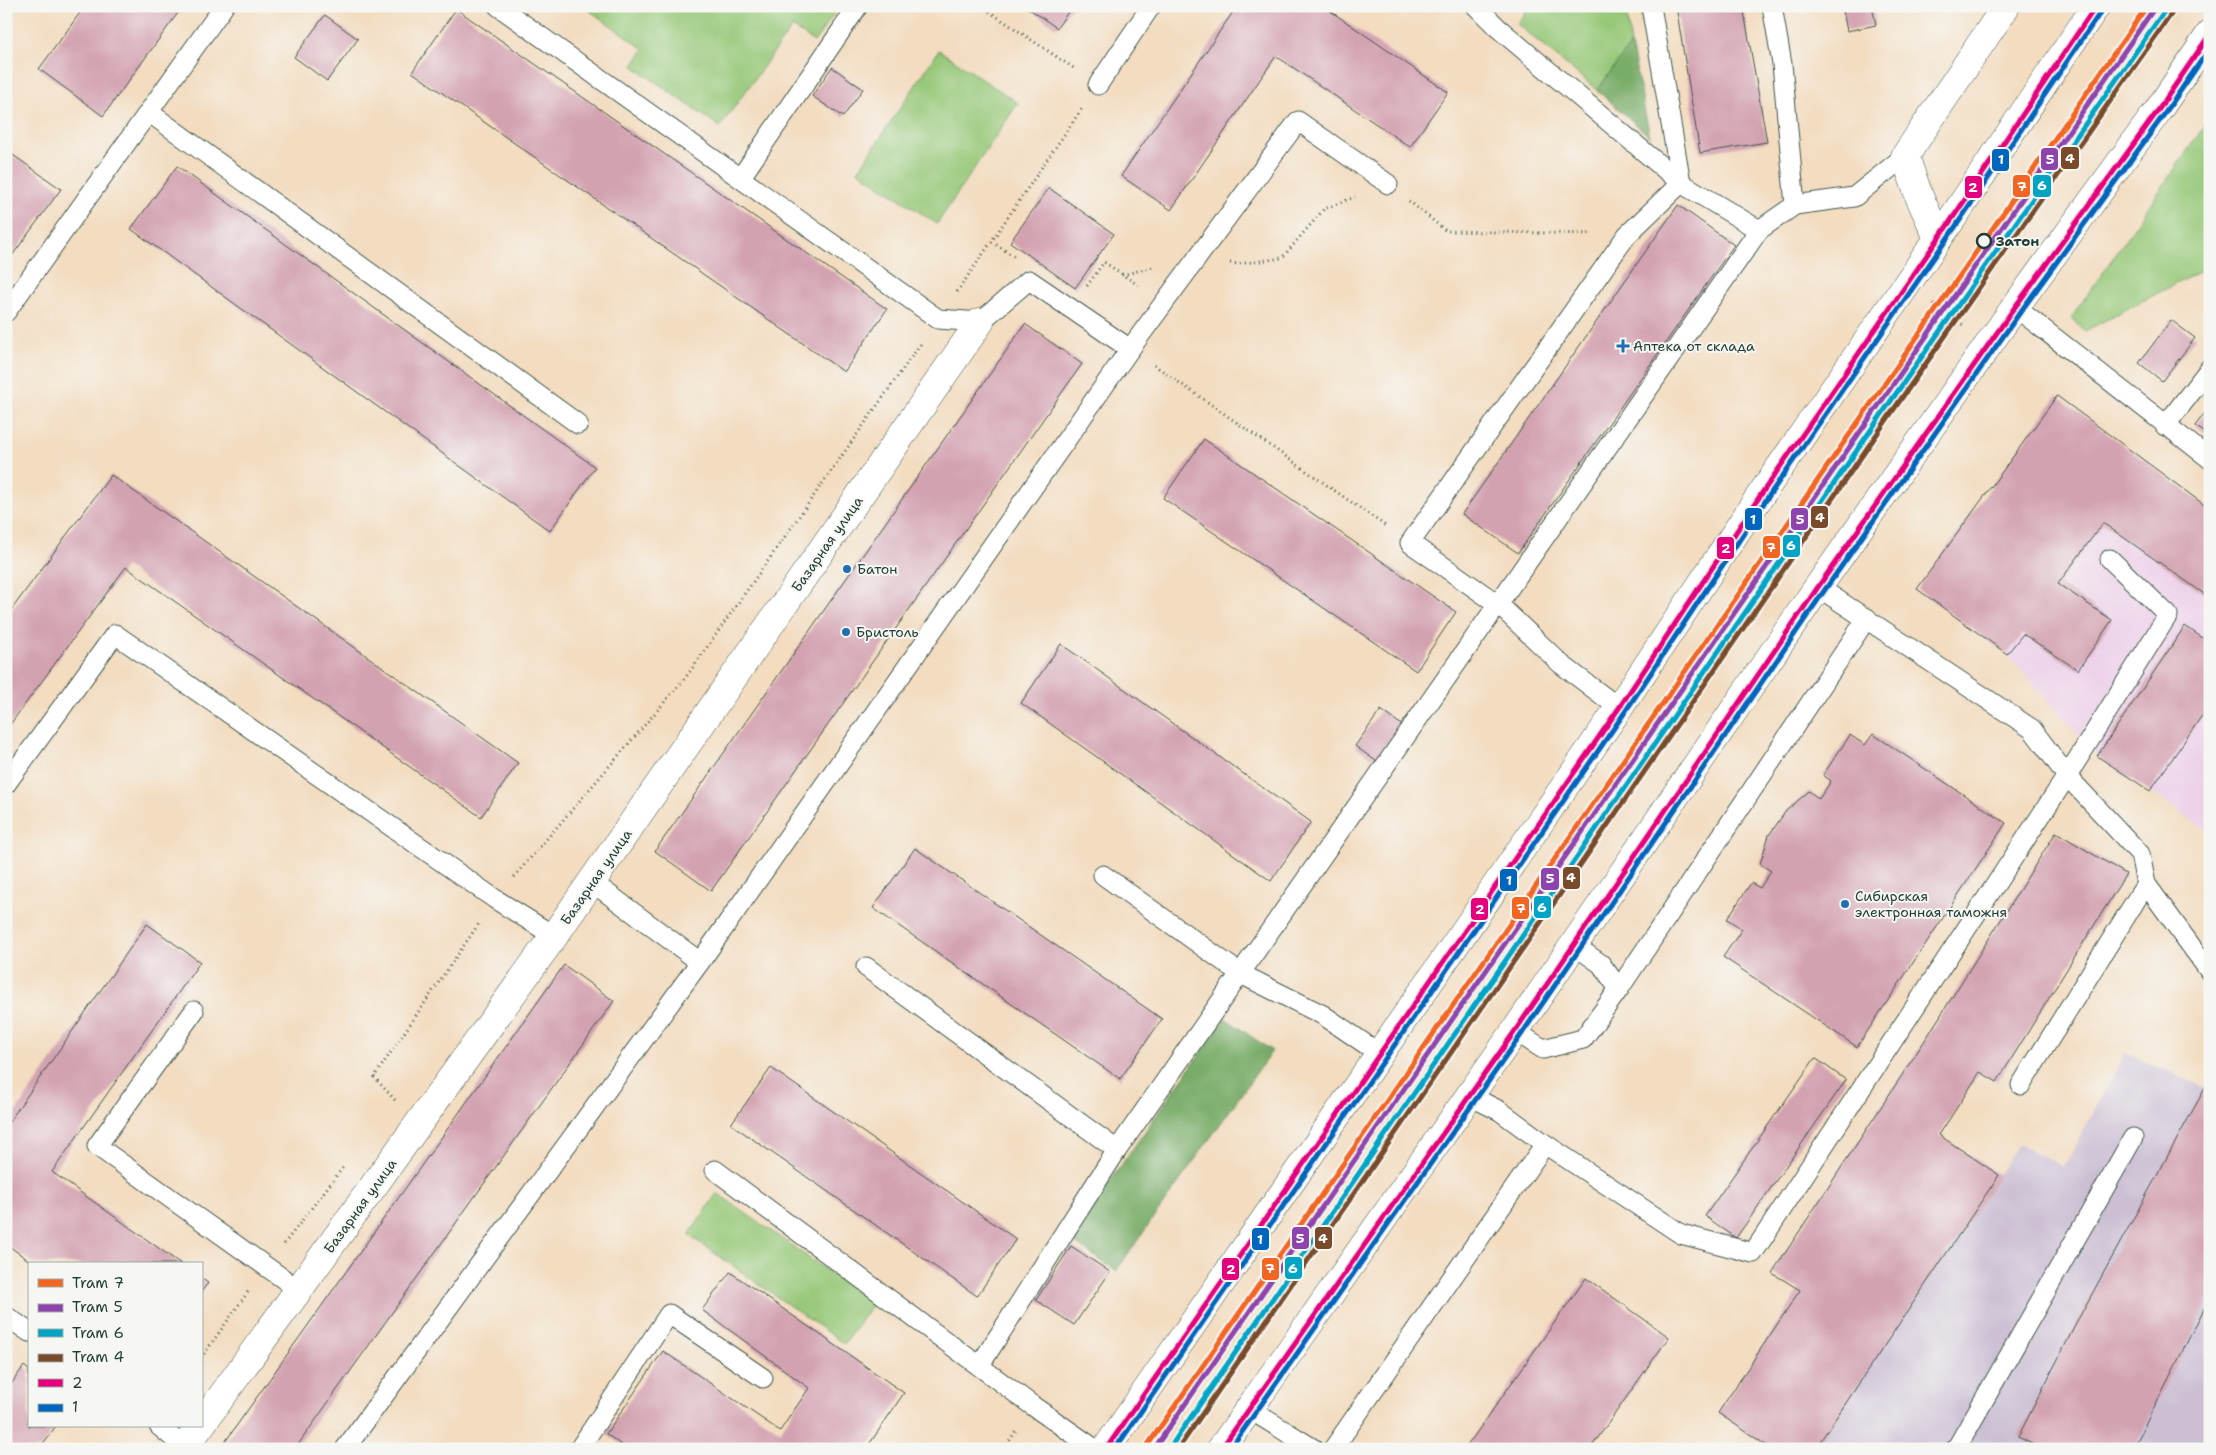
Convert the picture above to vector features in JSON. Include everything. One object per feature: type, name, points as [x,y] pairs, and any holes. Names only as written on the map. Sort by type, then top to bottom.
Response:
[{"type":"main road","points":[[1938,238],[1919,196],[1905,156],[2006,6]]},
{"type":"main road","points":[[1106,1449],[1620,708],[1766,488],[2096,6]]},
{"type":"main road","points":[[1221,1449],[1468,1095],[1515,1031],[1818,587],[2015,307],[2157,112],[2210,34]]},
{"type":"main road","name":"Базарная улица","points":[[202,1425],[554,936],[980,322]]},
{"type":"main road","name":"Базарная улица","points":[[184,1448],[199,1428]]},
{"type":"lane","points":[[6,312],[150,113],[224,6]]},
{"type":"lane","points":[[498,6],[741,177],[938,319],[980,322],[1029,280],[1130,349]]},
{"type":"lane","points":[[741,177],[858,6]]},
{"type":"lane","points":[[1098,85],[1151,6]]},
{"type":"lane","points":[[1476,6],[1498,28],[1681,183],[1759,230]]},
{"type":"lane","points":[[1651,6],[1681,183]]},
{"type":"lane","points":[[1772,6],[1782,64],[1795,205]]},
{"type":"lane","points":[[150,113],[578,424]]},
{"type":"lane","points":[[345,1449],[700,962],[1130,349],[1298,121],[1388,184]]},
{"type":"lane","points":[[980,1365],[1117,1150],[1759,230],[1795,205],[1854,197],[1905,156]]},
{"type":"lane","points":[[1620,708],[1561,664],[1499,605],[1410,543],[1627,235],[1681,183]]},
{"type":"lane","points":[[2015,307],[2165,426],[2210,459]]},
{"type":"lane","points":[[2165,426],[2210,368]]},
{"type":"lane","points":[[1468,1095],[1500,1111],[1545,1144],[1681,1234],[1753,1253],[2067,776],[2168,615],[2110,559]]},
{"type":"lane","points":[[1818,587],[2032,729],[2067,776],[2140,854],[2146,884],[2210,972]]},
{"type":"lane","points":[[1515,1031],[1543,1049],[1583,1039],[1619,989],[1867,618]]},
{"type":"lane","points":[[6,784],[116,634],[495,900],[554,936]]},
{"type":"lane","points":[[1102,875],[1241,974],[1323,1015],[1380,1054]]},
{"type":"lane","points":[[592,882],[700,962]]},
{"type":"lane","points":[[2022,1085],[2146,884]]},
{"type":"lane","points":[[1574,945],[1601,964],[1619,989]]},
{"type":"lane","points":[[866,967],[1117,1150]]},
{"type":"lane","points":[[194,1011],[97,1146],[299,1290]]},
{"type":"lane","points":[[1956,1449],[2133,1138]]},
{"type":"lane","points":[[1333,1449],[1545,1144]]},
{"type":"lane","points":[[715,1170],[1033,1406],[1095,1449]]},
{"type":"lane","points":[[579,1449],[669,1314],[763,1378]]},
{"type":"lane","points":[[6,1316],[28,1331]]},
{"type":"lane","points":[[1249,1409],[1314,1449]]},
{"type":"lane","points":[[162,1428],[184,1448]]},
{"type":"path","points":[[390,1106],[395,1099],[374,1077],[495,900],[686,677],[938,319],[1098,85],[981,6]]},
{"type":"path","points":[[1198,256],[1238,264],[1282,258],[1324,209],[1388,184],[1446,231],[1627,235]]},
{"type":"path","points":[[1926,300],[1967,328]]},
{"type":"path","points":[[1130,349],[1410,543]]},
{"type":"path","points":[[202,1357],[267,1266],[348,1160]]},
{"type":"shaded area","points":[[2057,396],[2210,509],[2210,833],[2097,756],[2007,654],[1917,589]]},
{"type":"shaded area","points":[[2125,1053],[2210,1090],[2210,1449],[1815,1449],[2018,1144],[2064,1167]]},
{"type":"green space","points":[[583,6],[840,6],[814,42],[792,27],[720,127],[633,66],[644,49]]},
{"type":"green space","points":[[1529,6],[1625,6],[1631,44],[1597,90],[1517,24]]},
{"type":"green space","points":[[1631,44],[1650,137],[1597,90]]},
{"type":"green space","points":[[939,50],[1018,103],[937,224],[858,171]]},
{"type":"green space","points":[[2210,118],[2210,266],[2085,331],[2071,318]]},
{"type":"green space","points":[[1225,1018],[1272,1051],[1116,1271],[1069,1239]]},
{"type":"green space","points":[[717,1193],[873,1303],[844,1344],[689,1235]]},
{"type":"building","points":[[85,6],[183,6],[103,116],[39,69]]},
{"type":"building","points":[[1025,6],[1072,6],[1057,28]]},
{"type":"building","points":[[1237,6],[1323,6],[1448,92],[1410,147],[1276,56],[1171,210],[1121,176]]},
{"type":"building","points":[[1676,6],[1743,6],[1767,142],[1700,153]]},
{"type":"building","points":[[1842,6],[1872,6],[1876,25],[1847,31]]},
{"type":"building","points":[[456,9],[887,309],[844,372],[412,72]]},
{"type":"building","points":[[325,15],[358,39],[327,81],[294,57]]},
{"type":"building","points":[[832,67],[863,89],[843,117],[812,96]]},
{"type":"building","points":[[6,150],[61,189],[6,264]]},
{"type":"building","points":[[177,166],[595,467],[550,531],[131,229]]},
{"type":"building","points":[[1049,188],[1114,234],[1075,288],[1010,242]]},
{"type":"building","points":[[1678,205],[1734,245],[1518,553],[1462,514]]},
{"type":"building","points":[[2171,320],[2195,338],[2162,381],[2139,363]]},
{"type":"building","points":[[1025,324],[1082,364],[711,891],[655,851]]},
{"type":"building","points":[[2057,396],[2210,509],[2210,598],[2103,523],[2058,584],[2112,620],[2078,670],[2023,634],[2007,654],[1917,589]]},
{"type":"building","points":[[2210,406],[2210,436],[2195,426]]},
{"type":"building","points":[[1204,439],[1456,612],[1416,671],[1163,498]]},
{"type":"building","points":[[111,475],[518,763],[481,817],[126,567],[6,730],[6,617]]},
{"type":"building","points":[[2185,626],[2210,643],[2210,704],[2150,791],[2097,756]]},
{"type":"building","points":[[1061,644],[1311,822],[1271,881],[1021,703]]},
{"type":"building","points":[[1381,710],[1406,728],[1380,764],[1355,746]]},
{"type":"building","name":"Сибирская электронная таможня","points":[[1873,734],[2006,823],[1857,1047],[1723,957],[1742,929],[1727,919],[1751,883],[1760,888],[1771,871],[1760,864],[1769,835],[1786,811],[1809,791],[1819,799],[1831,781],[1823,775],[1850,735],[1865,745]]},
{"type":"building","points":[[2056,832],[2126,874],[1997,1082],[1980,1072],[1939,1135],[1999,1175],[1815,1449],[1772,1449],[1718,1413],[1800,1290],[1772,1273],[1927,1037]]},
{"type":"building","points":[[915,848],[1162,1019],[1120,1079],[873,908]]},
{"type":"building","points":[[147,924],[200,962],[52,1172],[178,1262],[31,1262],[6,1244],[6,1126]]},
{"type":"building","points":[[564,965],[614,1001],[295,1449],[220,1449]]},
{"type":"building","points":[[1815,1058],[1846,1080],[1736,1238],[1705,1216]]},
{"type":"building","points":[[771,1068],[1016,1239],[977,1296],[731,1124]]},
{"type":"building","points":[[2210,1079],[2210,1297],[2133,1449],[2042,1449],[2018,1437],[2081,1314]]},
{"type":"building","points":[[1071,1246],[1110,1272],[1074,1325],[1036,1300]]},
{"type":"building","points":[[730,1272],[904,1393],[866,1449],[627,1449],[606,1434],[663,1351],[780,1431],[809,1388],[702,1310]]},
{"type":"building","points":[[1586,1278],[1669,1337],[1590,1449],[1465,1449]]},
{"type":"building","points":[[202,1279],[208,1283],[202,1291]]},
{"type":"building","points":[[24,1366],[28,1369],[28,1428],[55,1428],[39,1449],[6,1449],[6,1391]]},
{"type":"tram line","name":"7","points":[[1145,1449],[2147,6]]},
{"type":"tram line","name":"6","points":[[1169,1449],[1895,395],[2168,6]]},
{"type":"tram line","name":"5","points":[[1154,1449],[2153,10]]},
{"type":"tram line","name":"4","points":[[1178,1449],[1901,399],[2174,10]]},
{"type":"transit line","name":"2","points":[[1106,1449],[1619,708],[1760,496],[1954,216],[2096,6]]},
{"type":"transit line","name":"1","points":[[1115,1449],[1625,712],[1766,500],[1960,220],[2102,10]]},
{"type":"transit line","name":"2","points":[[1221,1449],[1515,1031],[1818,587],[2015,307],[2157,112],[2210,34]]},
{"type":"transit line","name":"1","points":[[1230,1449],[1521,1035],[1824,591],[2021,311],[2163,116],[2210,48]]},
{"type":"place","name":"Затон","points":[[1984,241]]},
{"type":"place","name":"Аптека от склада","points":[[1623,346]]},
{"type":"place","name":"Батон","points":[[847,569]]},
{"type":"place","name":"Бристоль","points":[[846,632]]},
{"type":"place","name":"Сибирская электронная таможня","points":[[1845,904]]}]
